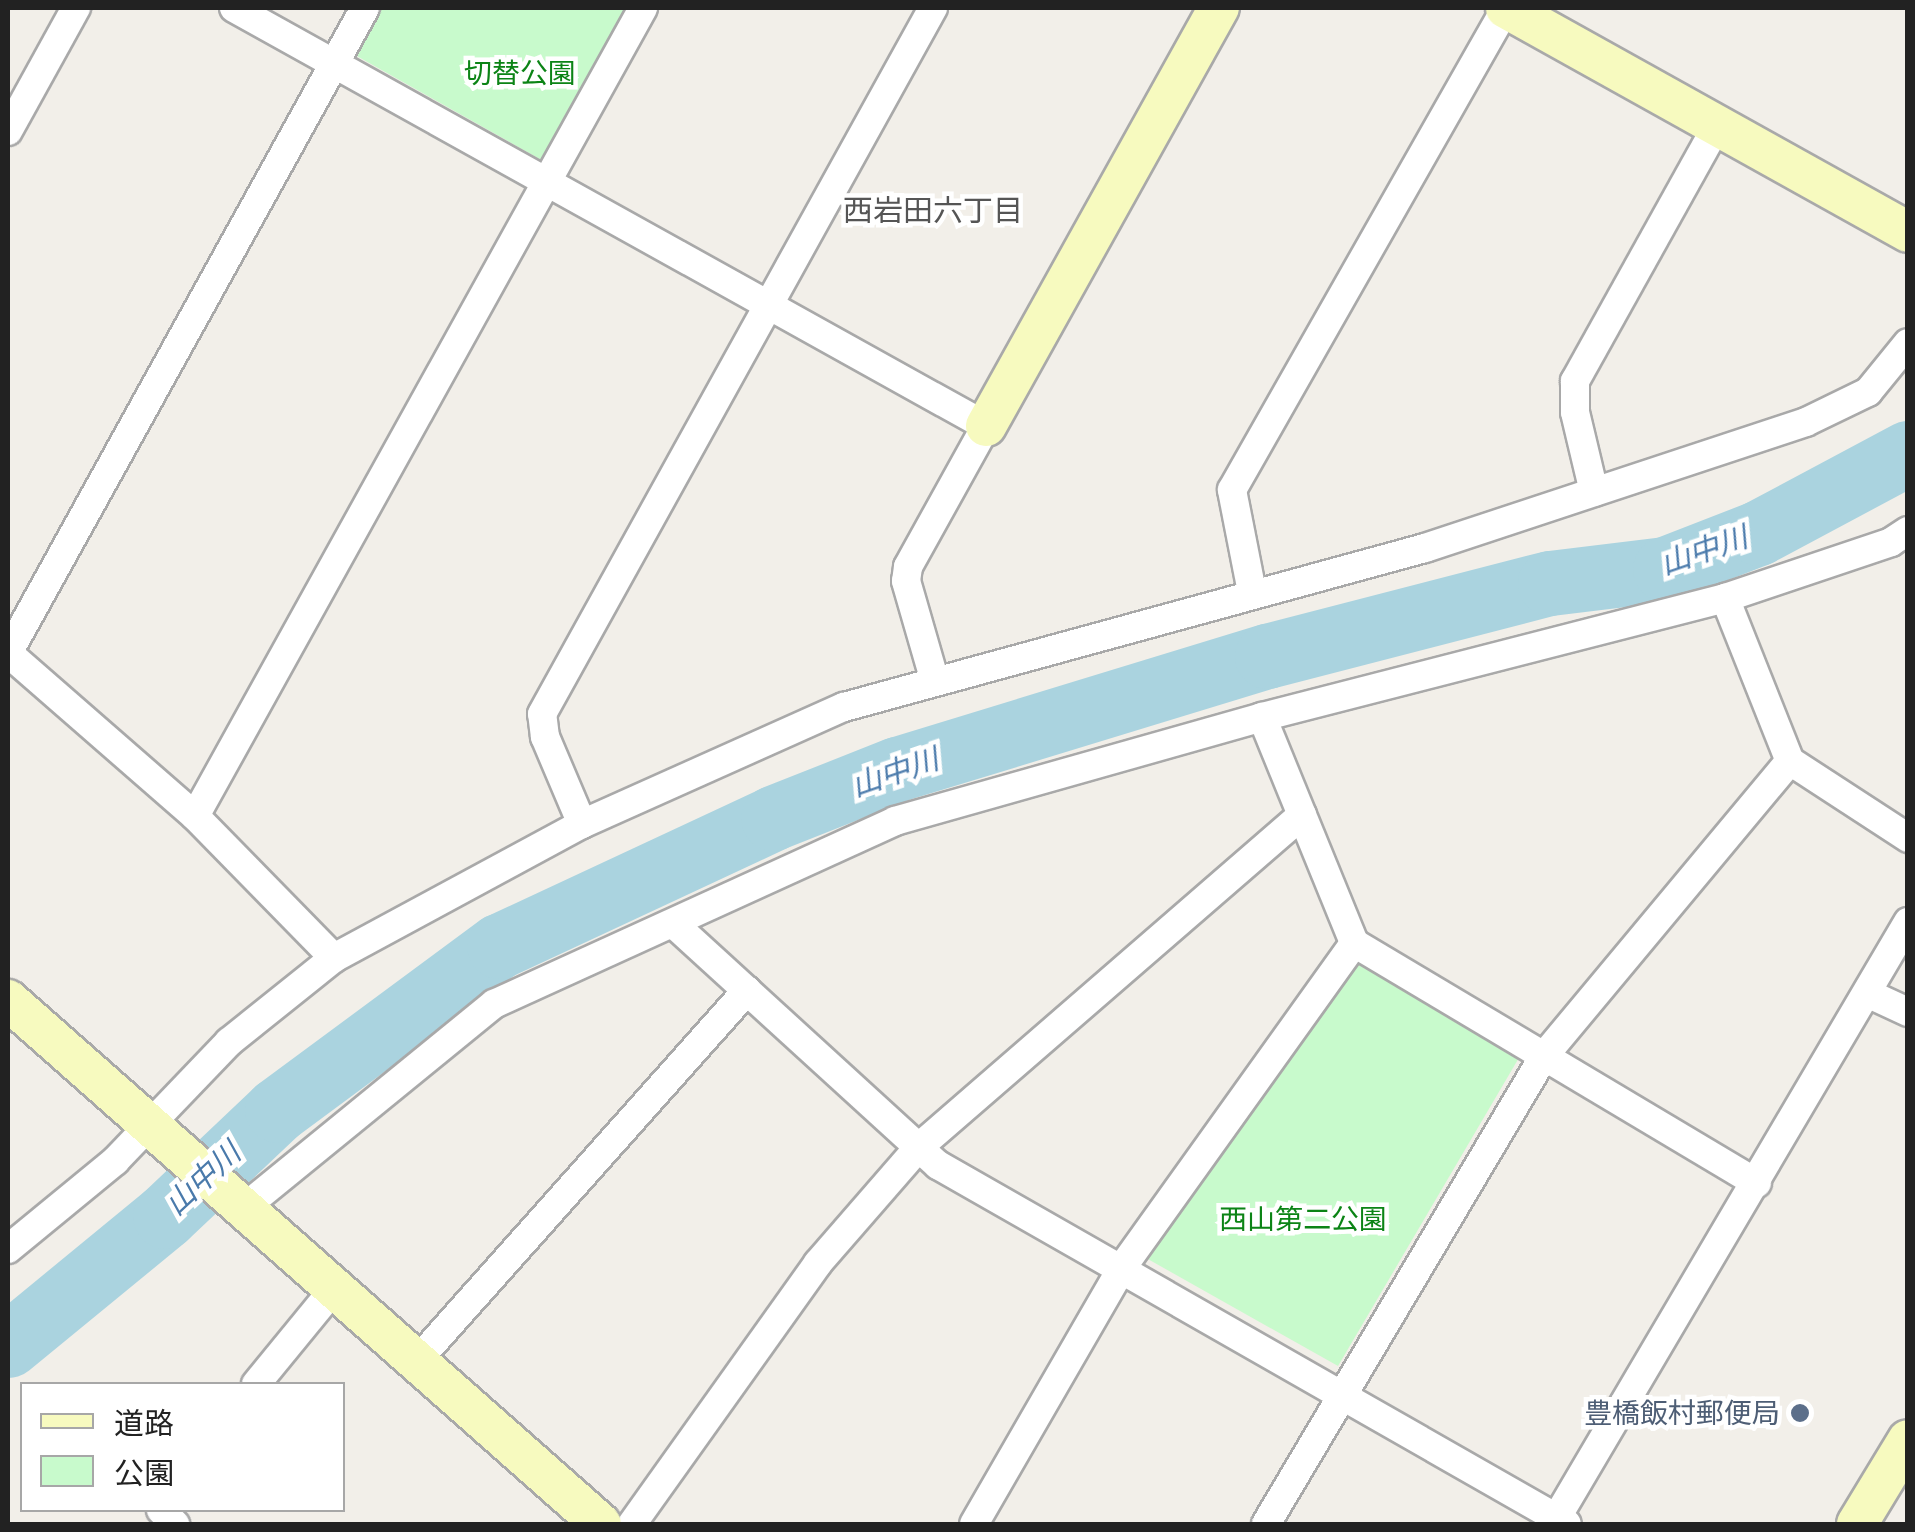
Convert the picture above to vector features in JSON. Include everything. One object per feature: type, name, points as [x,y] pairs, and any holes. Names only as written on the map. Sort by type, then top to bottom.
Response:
[{"type":"street","points":[[8,130],[76,8]]},
{"type":"street","points":[[234,8],[549,179],[986,426]]},
{"type":"street","points":[[334,958],[195,816],[8,653],[364,8]]},
{"type":"street","points":[[195,816],[643,8]]},
{"type":"street","points":[[582,824],[544,737],[542,714],[933,8]]},
{"type":"street","points":[[934,678],[906,581],[908,568],[1219,8]]},
{"type":"street","points":[[1252,592],[1232,490],[1506,8],[1908,232]]},
{"type":"street","points":[[1594,492],[1575,412],[1575,382],[1717,126]]},
{"type":"street","points":[[8,1250],[153,1131],[229,1042],[334,958],[582,824],[808,720],[934,678],[1425,548],[1848,406],[1908,343]]},
{"type":"street","points":[[235,1206],[494,1004],[675,925],[896,821],[1262,717],[1726,598],[1891,542],[1908,531]]},
{"type":"street","points":[[1726,598],[1790,762],[1908,838]]},
{"type":"street","points":[[1262,717],[1354,942],[1757,1183]]},
{"type":"street","points":[[1266,1524],[1544,1056],[1790,762]]},
{"type":"street","points":[[632,1524],[818,1263],[919,1147],[1302,815]]},
{"type":"street","points":[[675,925],[919,1147],[1559,1523],[1908,922]]},
{"type":"street","points":[[974,1524],[1121,1269],[1354,942]]},
{"type":"street","points":[[415,1363],[747,991]]},
{"type":"street","points":[[1867,993],[1908,1012]]},
{"type":"street","points":[[8,1000],[235,1206],[601,1524]]},
{"type":"street","points":[[258,1382],[332,1291]]},
{"type":"street","points":[[1857,1524],[1908,1440]]},
{"type":"green space","name":"切替公園","points":[[380,8],[631,8],[545,162],[355,55]]},
{"type":"green space","name":"西山第二公園","points":[[1358,960],[1520,1056],[1338,1366],[1146,1258]]},
{"type":"waterway","name":"山中川","points":[[8,1345],[165,1216],[277,1110],[499,946],[773,818],[897,769],[1267,656],[1550,583],[1665,569],[1758,533],[1908,453]]},
{"type":"place","name":"豊橋飯村郵便局","points":[[1800,1413]]},
{"type":"district","name":"西岩田六丁目","points":[[933,211]]}]
